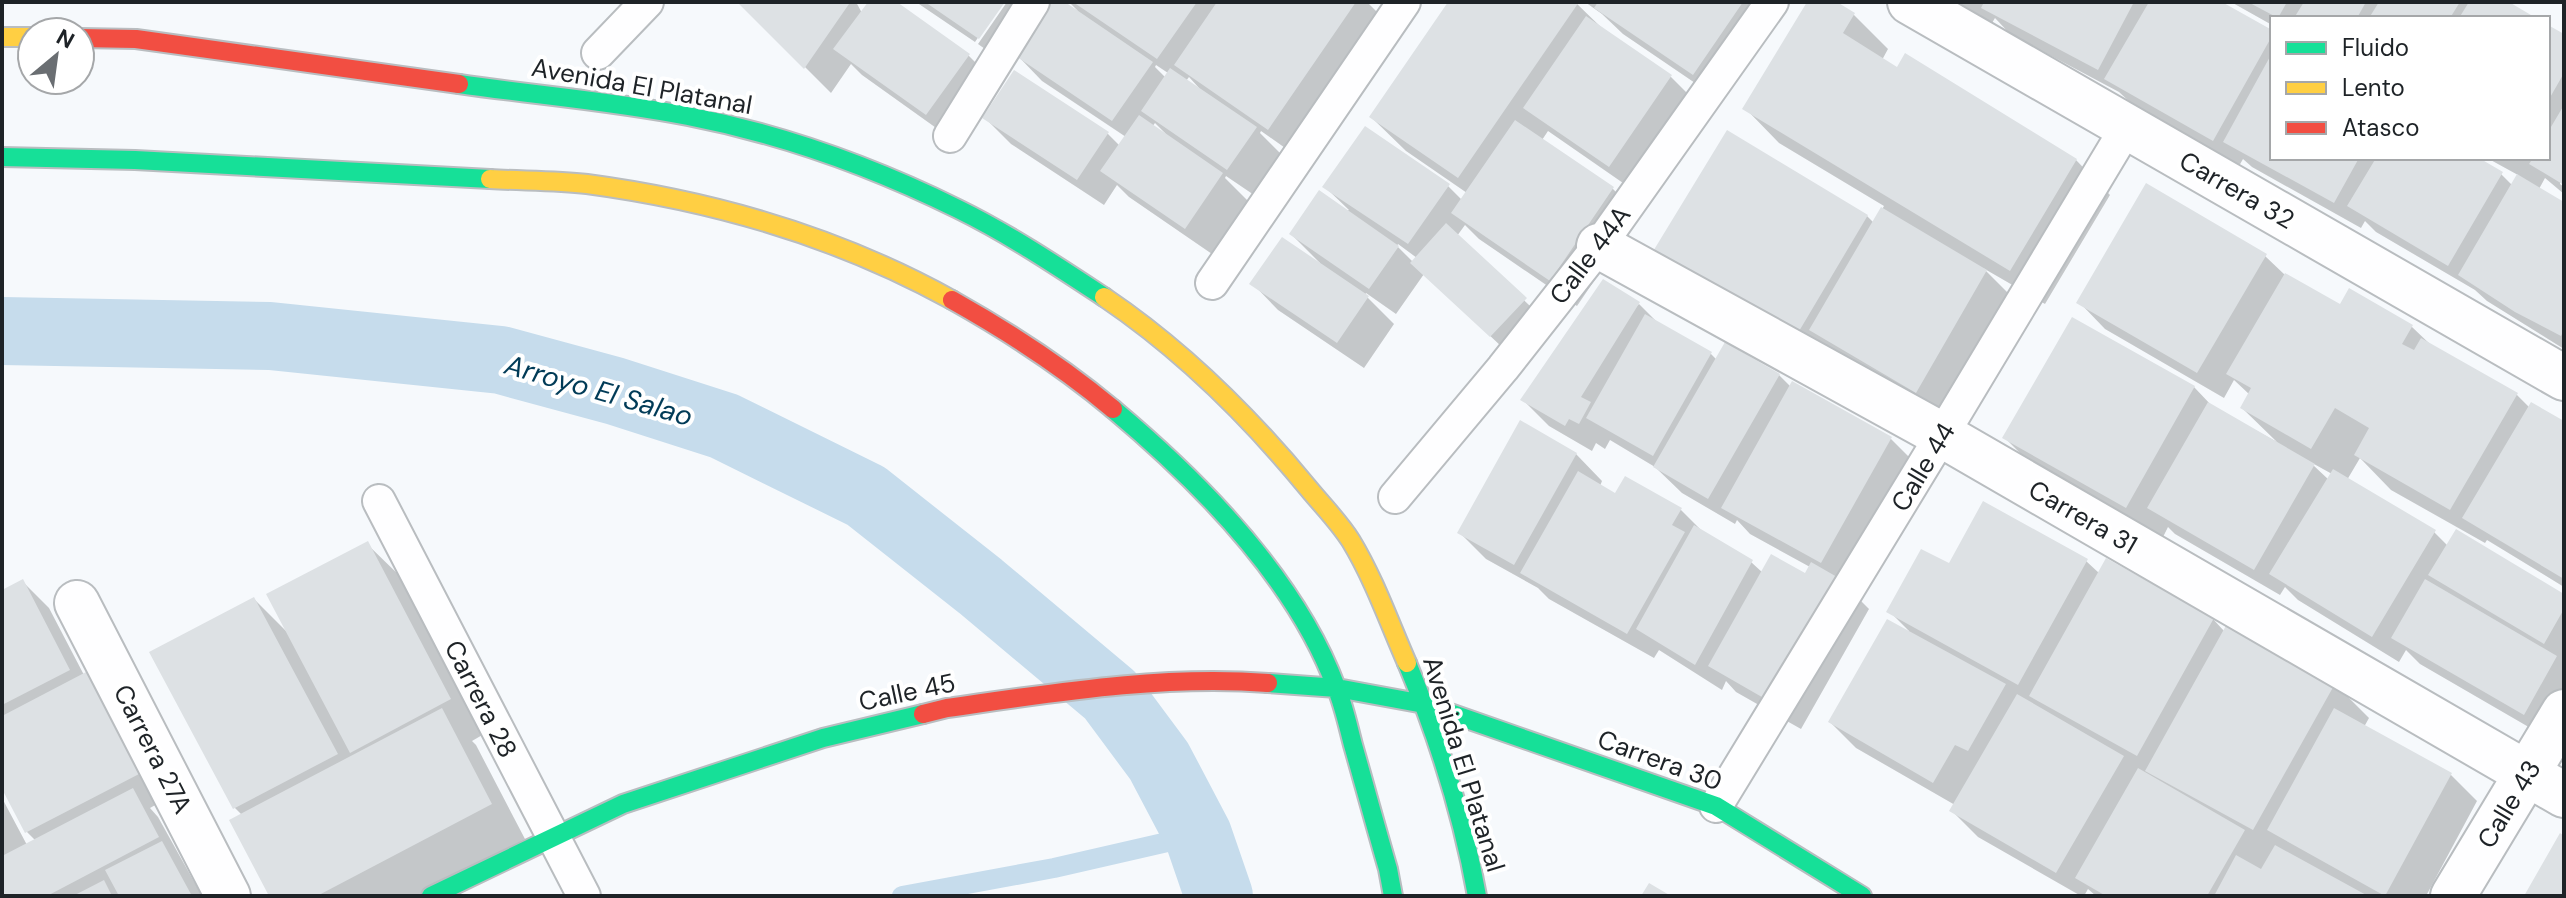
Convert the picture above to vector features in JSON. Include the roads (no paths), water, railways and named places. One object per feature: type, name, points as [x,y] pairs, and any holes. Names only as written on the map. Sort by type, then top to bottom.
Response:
[{"type":"main road","name":"Avenida El Platanal","points":[[96,38],[136,39],[688,116],[781,139],[871,170],[959,209],[1041,255],[1127,313],[1207,380],[1280,454],[1349,538],[1368,571],[1424,704],[1469,852],[1477,896]]},
{"type":"main road","points":[[2,157],[135,160],[585,184],[672,198],[744,215],[841,248],[921,283],[998,326],[1078,380],[1151,441],[1219,509],[1279,583],[1312,632],[1337,688],[1393,896]]},
{"type":"main road","name":"Calle 45","points":[[431,896],[623,804],[823,738],[947,708],[1102,686],[1224,680],[1337,688],[1424,704]]},
{"type":"main road","name":"Carrera 30","points":[[1424,704],[1716,806],[1862,896]]},
{"type":"street","name":"Carrera 32","points":[[1910,2],[2564,378]]},
{"type":"street","name":"Carrera 31","points":[[1599,246],[1942,435],[2546,784]]},
{"type":"street","name":"Carrera 27A","points":[[77,603],[228,896]]},
{"type":"street","name":"Calle 43","points":[[2453,896],[2546,784],[2564,712]]},
{"type":"lane","points":[[598,53],[647,2]]},
{"type":"lane","points":[[950,136],[1033,2]]},
{"type":"lane","points":[[1212,283],[1404,2]]},
{"type":"lane","name":"Calle 44A","points":[[1395,497],[1503,368],[1599,246],[1772,2]]},
{"type":"lane","name":"Calle 44","points":[[1716,806],[2127,127]]},
{"type":"lane","name":"Carrera 28","points":[[379,501],[584,896]]},
{"type":"waterway","name":"Arroyo El Salao","points":[[2,331],[270,336],[501,360],[615,391],[724,426],[866,496],[1110,695],[1159,761],[1198,835],[1219,896]]},
{"type":"waterway","points":[[902,896],[1054,868],[1198,835]]}]
